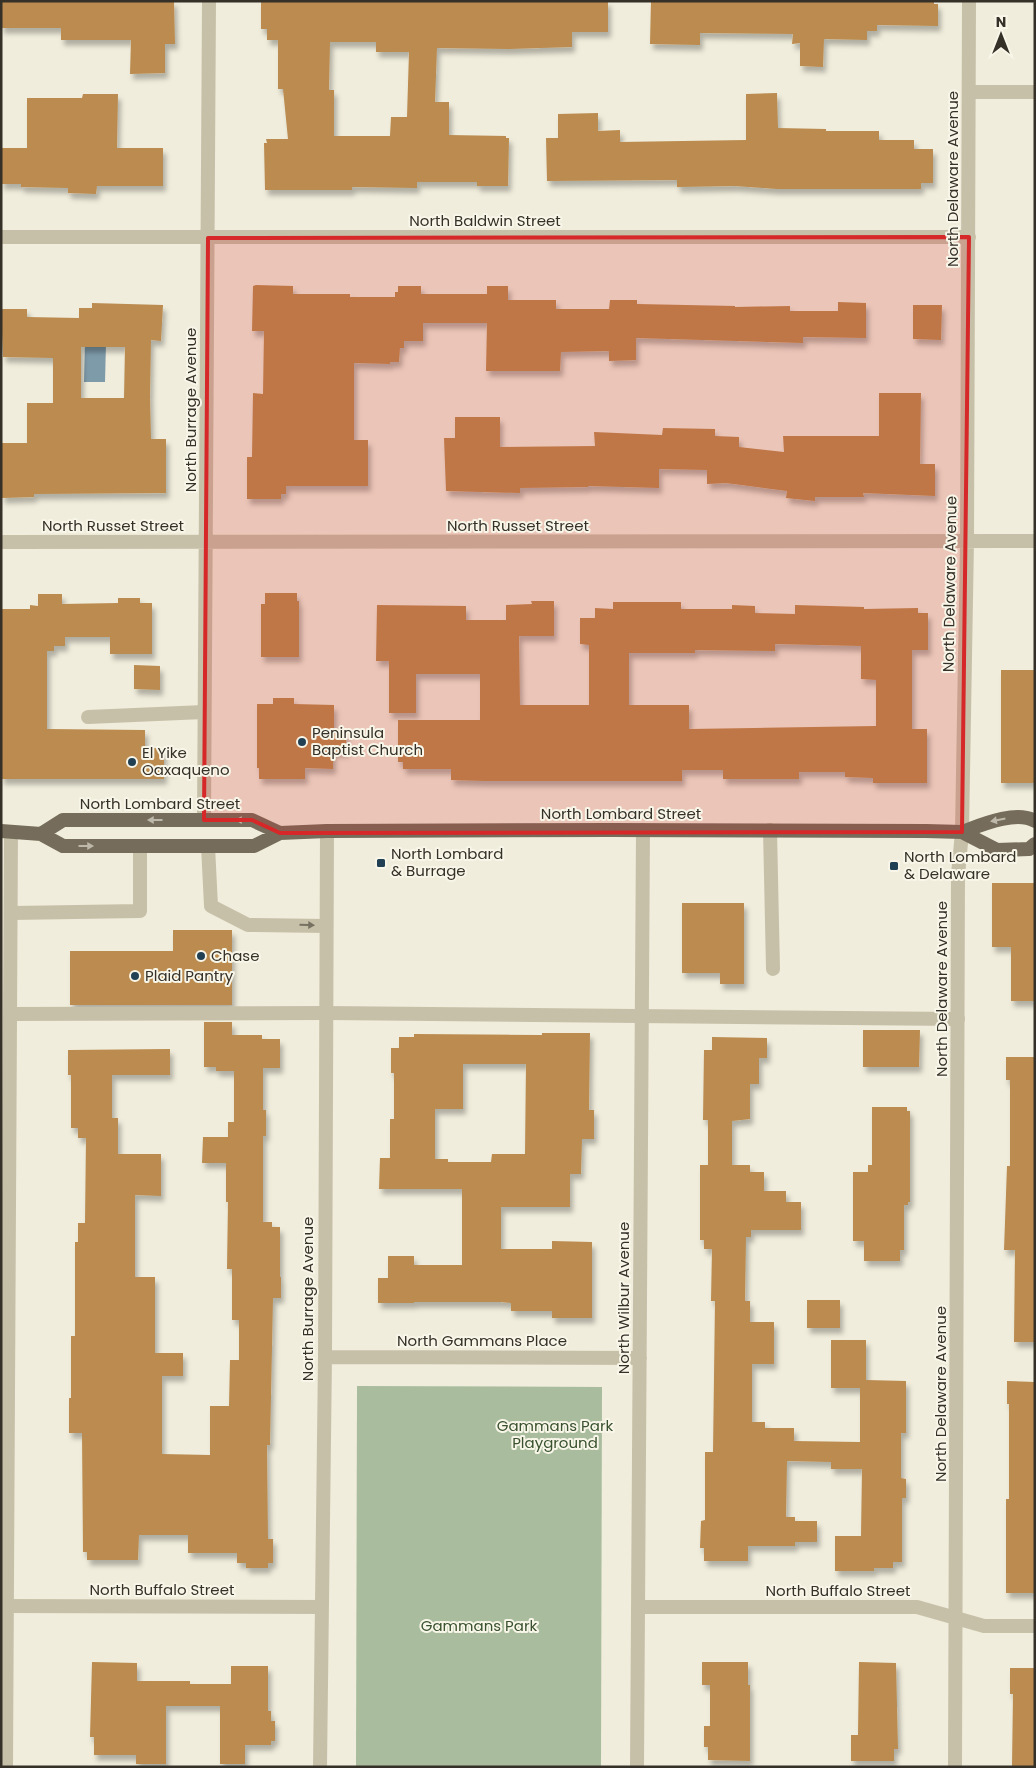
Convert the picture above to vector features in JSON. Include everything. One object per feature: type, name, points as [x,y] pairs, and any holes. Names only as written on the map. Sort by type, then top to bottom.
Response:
[{"type":"main road","name":"North Lombard Street","points":[[6,832],[41,834],[63,846],[254,846],[280,833],[643,830],[926,830],[962,832],[998,819],[1030,818],[1035,821]]},
{"type":"main road","name":"North Lombard Street","points":[[41,834],[63,820],[252,820],[280,833]]},
{"type":"main road","name":"North Lombard Street","points":[[962,832],[997,850],[1030,849],[1035,844]]},
{"type":"street","name":"North Burrage Avenue","points":[[204,820],[209,1]]},
{"type":"street","name":"North Delaware Avenue","points":[[955,1767],[958,875],[962,832],[967,541],[969,1]]},
{"type":"street","points":[[969,92],[1035,92]]},
{"type":"street","name":"North Baldwin Street","points":[[1,237],[968,237]]},
{"type":"street","name":"North Russet Street","points":[[1,542],[1035,541]]},
{"type":"street","points":[[88,717],[204,712]]},
{"type":"street","name":"North Wilbur Avenue","points":[[637,1767],[643,830]]},
{"type":"street","points":[[770,830],[773,969]]},
{"type":"street","points":[[6,832],[12,913],[4,1606],[6,1767]]},
{"type":"street","name":"North Burrage Avenue","points":[[320,1767],[327,832]]},
{"type":"street","points":[[12,913],[140,911],[140,846]]},
{"type":"street","points":[[208,846],[210,906],[248,925],[326,926]]},
{"type":"street","points":[[11,1014],[326,1013],[958,1019]]},
{"type":"street","name":"North Gammans Place","points":[[324,1357],[640,1358]]},
{"type":"street","name":"North Buffalo Street","points":[[4,1606],[322,1607]]},
{"type":"street","name":"North Buffalo Street","points":[[639,1607],[917,1607],[984,1626],[1035,1626]]},
{"type":"highlighted area","points":[[969,237],[962,832],[280,833],[252,820],[204,820],[208,238]]},
{"type":"green space","name":"Gammans Park","points":[[357,1386],[602,1387],[601,1767],[356,1767]]},
{"type":"water","points":[[85,342],[106,343],[105,382],[84,382]]},
{"type":"building","points":[[1,1],[174,1],[175,44],[165,44],[165,73],[130,74],[131,40],[61,40],[61,28],[1,28]]},
{"type":"building","points":[[261,1],[608,1],[608,32],[572,32],[572,47],[509,49],[437,48],[435,102],[449,102],[449,135],[506,136],[506,138],[509,138],[508,186],[477,186],[477,182],[417,182],[417,188],[352,187],[352,190],[265,190],[264,143],[267,143],[266,139],[288,139],[283,89],[278,89],[278,40],[267,40],[267,29],[261,29]],"holes":[[[330,42],[376,42],[376,52],[409,52],[407,117],[391,117],[390,136],[334,136],[334,90],[329,90]]]},
{"type":"building","points":[[651,1],[934,1],[934,4],[938,4],[938,26],[877,25],[877,31],[867,31],[867,40],[824,39],[823,67],[800,66],[800,43],[792,44],[793,34],[700,33],[700,45],[650,44]]},
{"type":"building","points":[[777,93],[778,128],[826,129],[826,131],[879,131],[879,140],[914,140],[914,149],[933,149],[933,183],[921,183],[921,189],[777,189],[735,186],[677,187],[677,180],[547,181],[546,138],[558,138],[558,114],[598,113],[598,131],[620,130],[620,142],[746,140],[746,94]]},
{"type":"building","points":[[83,94],[118,94],[117,148],[163,148],[163,186],[97,186],[96,194],[68,193],[68,188],[21,187],[21,184],[1,184],[2,148],[27,148],[27,98],[82,98]]},
{"type":"building","points":[[253,286],[293,286],[293,294],[350,294],[350,297],[395,297],[395,292],[398,292],[398,286],[421,286],[421,294],[487,294],[487,286],[508,286],[508,300],[556,300],[556,309],[609,309],[610,300],[637,300],[637,304],[735,307],[790,306],[790,311],[838,311],[838,302],[866,303],[866,338],[803,337],[803,343],[636,338],[636,360],[609,361],[609,351],[561,352],[560,371],[486,371],[487,323],[423,323],[423,341],[404,341],[404,348],[400,348],[399,362],[390,362],[390,364],[354,363],[354,440],[368,440],[368,486],[286,486],[286,494],[281,494],[281,499],[247,499],[247,457],[252,457],[253,393],[263,394],[264,331],[252,331]]},
{"type":"building","points":[[92,303],[163,305],[161,341],[151,340],[150,397],[151,439],[166,439],[166,493],[34,494],[34,497],[2,498],[1,443],[27,443],[27,403],[53,403],[53,358],[3,357],[1,309],[27,309],[27,317],[79,318],[79,308],[92,308]],"holes":[[[81,347],[125,347],[124,398],[81,398]]]},
{"type":"building","points":[[913,305],[942,305],[941,340],[913,339]]},
{"type":"building","points":[[879,393],[921,393],[920,464],[935,464],[935,496],[863,493],[864,497],[815,497],[815,501],[786,498],[787,491],[726,483],[707,484],[707,470],[659,469],[659,488],[588,486],[520,488],[520,493],[446,491],[444,438],[455,438],[455,417],[500,417],[500,447],[595,446],[594,432],[662,435],[663,428],[715,429],[715,436],[739,437],[739,447],[784,452],[783,436],[879,436]]},
{"type":"building","points":[[265,593],[297,593],[297,601],[299,601],[299,657],[261,657],[261,604],[265,604]]},
{"type":"building","points":[[38,594],[62,594],[62,604],[118,603],[118,598],[140,598],[140,603],[152,603],[152,654],[110,654],[110,637],[65,637],[65,646],[54,646],[54,651],[47,651],[47,729],[145,730],[145,748],[164,748],[164,779],[1,779],[1,609],[30,609],[30,605],[38,606]]},
{"type":"building","points":[[531,601],[554,601],[554,636],[519,636],[520,705],[589,705],[589,645],[580,644],[580,618],[595,618],[595,608],[613,609],[613,602],[681,602],[681,609],[732,609],[732,605],[755,606],[755,613],[795,614],[795,605],[864,607],[864,609],[918,608],[918,613],[928,613],[928,650],[912,650],[912,729],[927,729],[927,783],[873,783],[873,778],[845,777],[845,772],[799,772],[799,779],[723,779],[723,770],[682,770],[682,781],[485,781],[451,780],[451,769],[403,769],[403,762],[398,762],[398,720],[480,720],[480,674],[416,674],[416,713],[389,713],[389,661],[376,661],[377,605],[466,606],[466,620],[506,620],[506,605],[532,604]],"holes":[[[775,644],[861,646],[861,679],[876,680],[876,726],[689,729],[689,705],[629,705],[629,653],[695,653],[695,650],[775,651]]]},
{"type":"building","points":[[134,665],[160,666],[160,690],[134,689]]},
{"type":"building","points":[[1001,670],[1035,670],[1035,783],[1001,783]]},
{"type":"building","name":"Peninsula Baptist Church","points":[[273,698],[294,698],[294,704],[334,705],[334,732],[346,732],[346,752],[333,752],[333,769],[305,768],[305,779],[259,779],[259,768],[257,768],[257,704],[273,704]]},
{"type":"building","points":[[992,883],[1035,883],[1035,1001],[1011,1001],[1011,947],[992,947]]},
{"type":"building","points":[[682,903],[744,903],[744,984],[720,984],[720,973],[682,973]]},
{"type":"building","points":[[173,930],[232,930],[232,1005],[70,1005],[70,951],[173,951]]},
{"type":"building","points":[[204,1022],[232,1022],[232,1035],[262,1035],[262,1039],[280,1039],[280,1068],[263,1068],[263,1110],[266,1110],[266,1136],[263,1136],[263,1222],[272,1222],[272,1227],[280,1227],[281,1298],[273,1298],[270,1445],[267,1445],[268,1539],[273,1539],[273,1563],[268,1563],[268,1568],[246,1568],[246,1563],[237,1563],[237,1553],[188,1553],[188,1535],[139,1535],[138,1560],[87,1560],[87,1552],[83,1552],[82,1433],[69,1433],[71,1336],[75,1336],[75,1242],[78,1242],[78,1223],[85,1223],[86,1138],[78,1138],[78,1128],[71,1128],[71,1075],[68,1075],[68,1050],[170,1049],[170,1075],[112,1075],[112,1118],[118,1118],[118,1154],[161,1154],[161,1196],[135,1195],[135,1277],[155,1277],[155,1353],[183,1353],[183,1376],[162,1376],[162,1454],[210,1455],[210,1406],[229,1406],[230,1360],[239,1360],[239,1320],[232,1320],[232,1269],[227,1269],[228,1202],[226,1202],[226,1163],[202,1163],[203,1137],[228,1137],[228,1122],[234,1122],[234,1071],[216,1071],[216,1067],[204,1067]]},
{"type":"building","points":[[863,1030],[920,1030],[919,1067],[863,1067]]},
{"type":"building","points":[[542,1033],[590,1033],[589,1110],[594,1110],[594,1139],[582,1139],[581,1174],[570,1174],[570,1207],[501,1207],[501,1249],[552,1249],[552,1241],[592,1242],[592,1318],[552,1318],[552,1311],[511,1311],[511,1303],[501,1302],[378,1303],[378,1278],[388,1278],[388,1256],[414,1256],[414,1265],[462,1265],[462,1189],[379,1189],[380,1158],[390,1158],[390,1119],[394,1119],[394,1073],[391,1073],[391,1048],[399,1048],[399,1037],[414,1037],[414,1034],[542,1035]],"holes":[[[463,1064],[526,1064],[525,1154],[492,1154],[491,1162],[448,1162],[448,1159],[435,1159],[435,1109],[463,1109]]]},
{"type":"building","points":[[712,1037],[767,1038],[767,1058],[759,1058],[759,1084],[750,1084],[750,1119],[732,1121],[732,1165],[750,1165],[750,1172],[764,1172],[764,1191],[786,1191],[786,1202],[801,1202],[801,1230],[751,1230],[751,1237],[746,1237],[745,1301],[750,1301],[750,1322],[774,1322],[774,1364],[752,1364],[752,1422],[765,1422],[765,1428],[794,1428],[794,1441],[860,1442],[860,1388],[831,1388],[831,1340],[866,1340],[866,1380],[906,1381],[906,1433],[901,1433],[901,1478],[906,1479],[906,1498],[902,1498],[902,1562],[893,1562],[893,1568],[874,1568],[874,1571],[835,1571],[835,1536],[861,1536],[862,1469],[831,1469],[831,1462],[787,1461],[786,1517],[795,1517],[795,1521],[817,1521],[817,1542],[795,1542],[795,1546],[748,1546],[748,1561],[704,1561],[704,1548],[700,1548],[701,1521],[705,1520],[705,1452],[713,1452],[715,1301],[711,1301],[712,1249],[704,1249],[704,1240],[700,1240],[700,1165],[708,1165],[708,1120],[703,1120],[704,1050],[712,1050]]},
{"type":"building","points":[[1006,1057],[1035,1057],[1035,1342],[1014,1342],[1015,1250],[1004,1250],[1007,1166],[1010,1166],[1010,1080],[1006,1080]]},
{"type":"building","points":[[872,1107],[907,1107],[907,1111],[910,1111],[910,1202],[908,1202],[908,1205],[904,1205],[904,1250],[900,1250],[900,1261],[864,1261],[864,1241],[853,1241],[853,1172],[868,1172],[868,1165],[872,1165]]},
{"type":"building","points":[[807,1300],[840,1300],[840,1328],[807,1328]]},
{"type":"building","points":[[1007,1381],[1035,1382],[1035,1593],[1006,1593],[1006,1499],[1009,1499],[1009,1404],[1007,1404]]},
{"type":"building","points":[[92,1662],[137,1663],[137,1681],[190,1681],[190,1684],[231,1684],[231,1666],[268,1666],[268,1711],[271,1711],[271,1721],[275,1721],[275,1741],[271,1741],[271,1745],[245,1745],[245,1764],[220,1764],[220,1706],[166,1706],[166,1764],[136,1764],[136,1755],[94,1755],[94,1737],[90,1737]]},
{"type":"building","points":[[702,1662],[748,1662],[748,1685],[750,1685],[750,1761],[708,1760],[708,1747],[704,1747],[704,1726],[710,1726],[710,1685],[702,1685]]},
{"type":"building","points":[[859,1662],[896,1663],[898,1749],[894,1749],[894,1761],[851,1761],[851,1735],[858,1735]]},
{"type":"building","points":[[1010,1668],[1035,1668],[1035,1767],[1012,1767],[1013,1694],[1010,1694]]},
{"type":"place","name":"Peninsula Baptist Church","points":[[302,742]]},
{"type":"place","name":"El Yike Oaxaqueno","points":[[132,762]]},
{"type":"place","name":"North Lombard & Burrage","points":[[381,863]]},
{"type":"place","name":"North Lombard & Delaware","points":[[894,866]]},
{"type":"place","name":"Chase","points":[[201,956]]},
{"type":"place","name":"Plaid Pantry","points":[[135,976]]},
{"type":"park label","name":"Gammans Park Playground","points":[[555,1434]]}]
